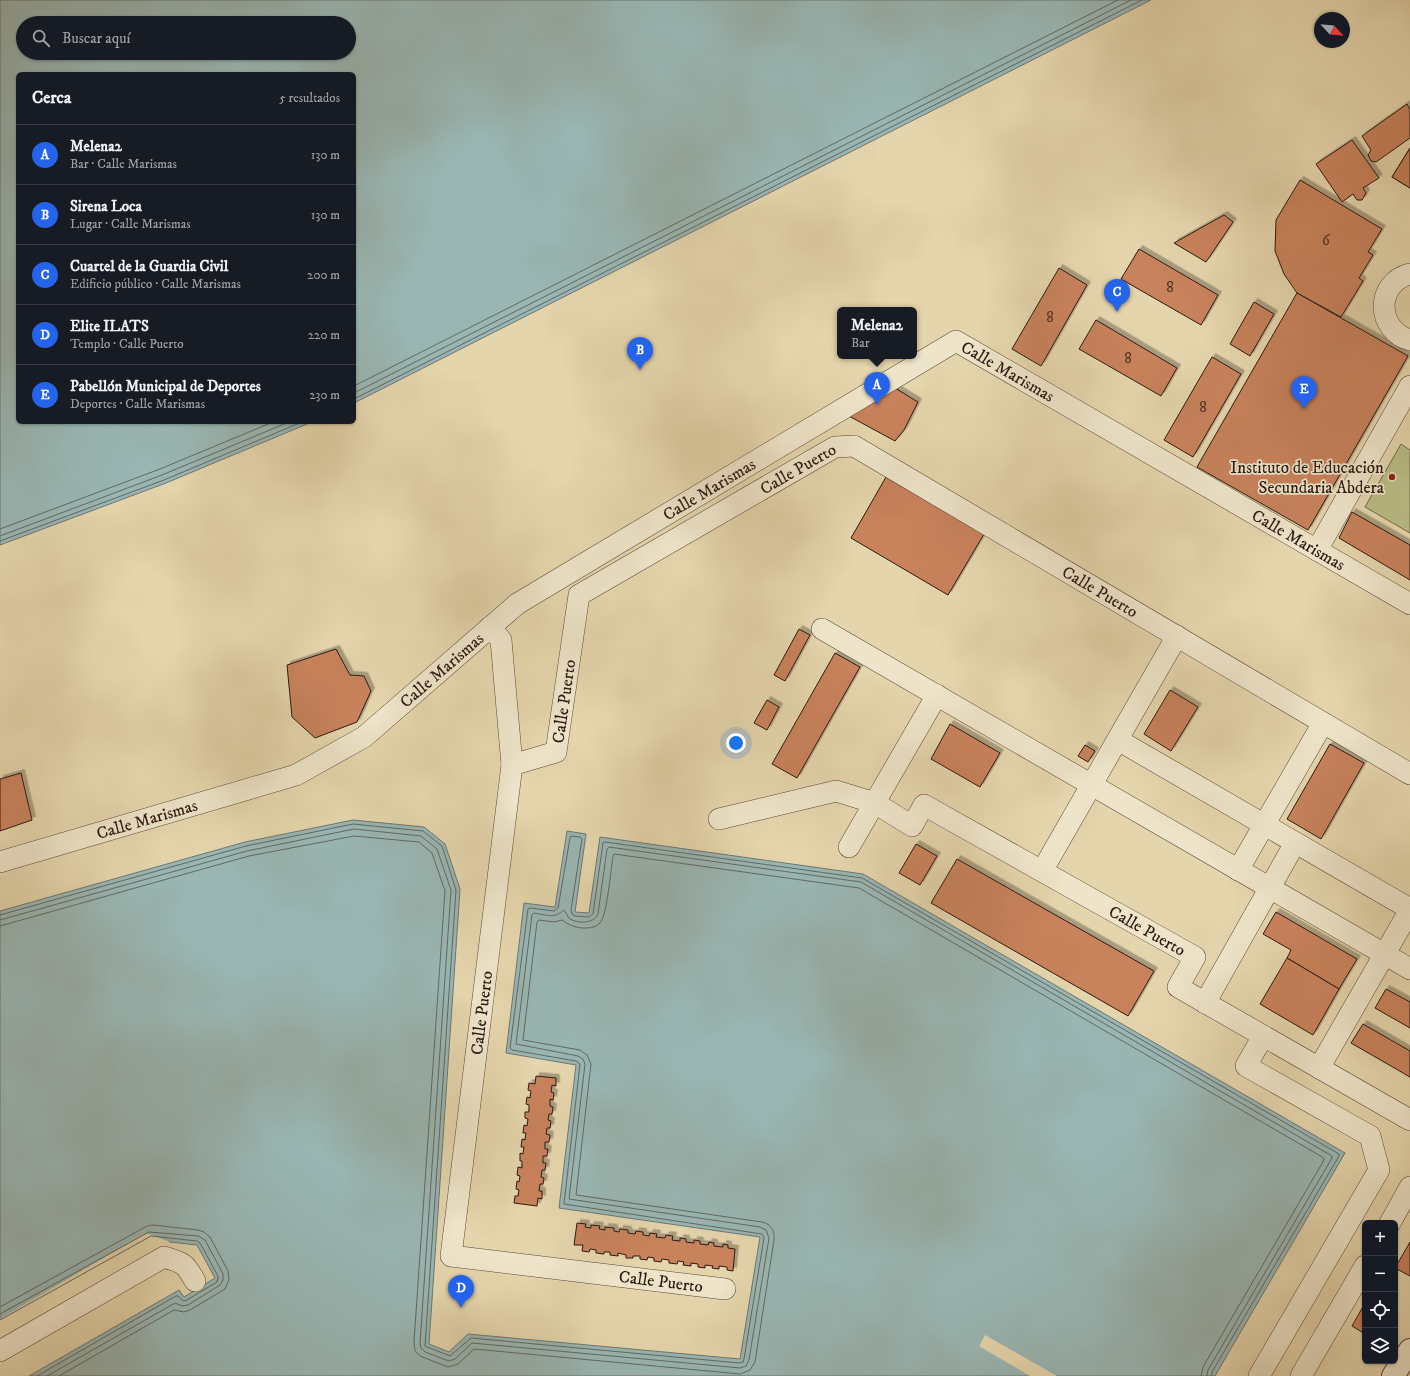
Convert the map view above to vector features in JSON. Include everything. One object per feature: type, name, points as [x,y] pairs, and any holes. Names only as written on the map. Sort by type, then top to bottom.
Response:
[{"type":"street","points":[[1410,274],[1393,284],[1387,294],[1384,306],[1385,317],[1391,328],[1400,336],[1410,340]]},
{"type":"street","name":"Calle Marismas","points":[[0,862],[296,775],[364,737],[517,604],[956,340],[1410,604]]},
{"type":"street","points":[[1317,550],[1410,386]]},
{"type":"street","name":"Calle Puerto","points":[[725,1289],[451,1256],[512,765],[556,752],[579,595],[836,447],[854,446],[1410,774]]},
{"type":"street","points":[[490,627],[501,640],[512,765]]},
{"type":"street","points":[[822,629],[1410,969]]},
{"type":"street","points":[[1042,871],[1177,636]]},
{"type":"street","points":[[849,847],[937,695]]},
{"type":"street","points":[[1238,870],[1323,722]]},
{"type":"street","points":[[1118,740],[1410,909],[1319,1068]]},
{"type":"street","name":"Calle Puerto","points":[[719,819],[836,792],[875,802],[912,826],[924,805],[1195,957],[1178,987],[1410,1120]]},
{"type":"street","points":[[1205,1003],[1295,842]]},
{"type":"street","points":[[1260,1376],[1379,1170],[1370,1136],[1246,1066],[1263,1036]]},
{"type":"street","points":[[1392,1220],[1410,1188]]},
{"type":"street","points":[[0,1351],[164,1258],[178,1261],[187,1266],[195,1281]]},
{"type":"street","points":[[1301,1376],[1362,1271]]},
{"type":"street","points":[[1393,1376],[1410,1350]]},
{"type":"green space","points":[[1401,444],[1410,450],[1410,533],[1365,507]]},
{"type":"water","points":[[0,0],[1151,0],[356,402],[356,72],[16,72],[16,424],[307,424],[166,483],[0,545]]},
{"type":"water","points":[[353,820],[424,827],[445,844],[460,889],[429,1344],[449,1352],[468,1334],[740,1359],[760,1237],[559,1208],[576,1065],[506,1053],[524,903],[555,907],[567,831],[586,834],[575,912],[589,913],[600,837],[863,874],[1345,1153],[1215,1376],[29,1376],[179,1290],[184,1297],[215,1278],[197,1245],[152,1240],[0,1324],[0,911],[245,842]]},
{"type":"pier","points":[[146,1233],[170,1242],[167,1244],[153,1242],[0,1326],[0,1319]]},
{"type":"pier","points":[[985,1335],[1057,1376],[1030,1376],[979,1346]]},
{"type":"building","points":[[1407,104],[1410,110],[1410,138],[1376,162],[1371,161],[1368,155],[1371,150],[1362,136]]},
{"type":"building","points":[[1352,140],[1379,178],[1363,188],[1366,193],[1362,200],[1357,200],[1353,194],[1342,202],[1316,164]]},
{"type":"building","points":[[1410,148],[1410,188],[1392,177]]},
{"type":"building","points":[[1410,148],[1410,188],[1392,177]]},
{"type":"building","points":[[1300,180],[1382,229],[1368,252],[1373,255],[1359,278],[1363,281],[1341,317],[1297,293],[1284,274],[1275,251],[1276,220]]},
{"type":"building","points":[[1224,215],[1233,222],[1206,262],[1174,243]]},
{"type":"building","points":[[1139,249],[1218,295],[1201,325],[1121,279]]},
{"type":"building","points":[[1059,268],[1087,285],[1041,366],[1012,349]]},
{"type":"building","points":[[1297,293],[1408,356],[1308,530],[1197,467]]},
{"type":"building","points":[[1254,302],[1274,314],[1250,356],[1230,344]]},
{"type":"building","points":[[1096,320],[1177,368],[1161,396],[1079,349]]},
{"type":"building","points":[[1212,357],[1241,374],[1193,457],[1164,440]]},
{"type":"building","points":[[895,388],[918,402],[904,430],[895,441],[847,415]]},
{"type":"building","points":[[886,477],[984,534],[948,595],[851,538]]},
{"type":"building","points":[[1352,512],[1410,545],[1410,580],[1339,538]]},
{"type":"building","points":[[799,629],[810,635],[785,681],[774,675]]},
{"type":"building","points":[[336,649],[350,675],[364,676],[371,691],[357,722],[315,738],[292,717],[287,665]]},
{"type":"building","points":[[835,653],[860,667],[797,778],[772,764]]},
{"type":"building","points":[[1170,690],[1198,707],[1171,751],[1144,734]]},
{"type":"building","points":[[767,700],[779,707],[767,730],[754,723]]},
{"type":"building","points":[[950,724],[1000,753],[980,787],[931,759]]},
{"type":"building","points":[[1330,744],[1364,763],[1321,839],[1287,819]]},
{"type":"building","points":[[1085,745],[1095,751],[1088,762],[1078,756]]},
{"type":"building","points":[[21,773],[32,820],[0,831],[0,779]]},
{"type":"building","points":[[916,844],[937,856],[920,885],[899,873]]},
{"type":"building","points":[[957,859],[1154,971],[1128,1016],[931,903]]},
{"type":"building","points":[[1276,912],[1357,959],[1339,989],[1287,958],[1291,950],[1263,934]]},
{"type":"building","points":[[1287,958],[1339,989],[1313,1035],[1260,1004]]},
{"type":"building","points":[[1386,989],[1410,1002],[1410,1028],[1375,1008]]},
{"type":"building","points":[[1363,1024],[1410,1051],[1410,1077],[1351,1043]]},
{"type":"building","points":[[536,1076],[556,1078],[556,1086],[552,1085],[551,1092],[554,1093],[553,1100],[550,1099],[550,1106],[553,1107],[552,1114],[549,1114],[548,1120],[551,1121],[550,1128],[547,1128],[546,1134],[550,1135],[549,1142],[545,1142],[545,1149],[548,1149],[547,1156],[543,1156],[543,1163],[546,1163],[545,1170],[542,1170],[541,1177],[544,1178],[543,1184],[540,1184],[539,1191],[542,1191],[542,1199],[538,1198],[537,1206],[514,1203],[515,1196],[518,1196],[519,1190],[516,1189],[517,1181],[519,1182],[520,1176],[517,1175],[518,1167],[522,1168],[520,1153],[523,1154],[524,1147],[521,1147],[522,1139],[525,1140],[526,1133],[523,1133],[524,1125],[527,1126],[528,1119],[525,1118],[525,1112],[529,1112],[529,1105],[526,1104],[527,1097],[530,1098],[531,1091],[528,1090],[529,1083],[535,1084]]},
{"type":"building","points":[[577,1223],[586,1224],[585,1227],[591,1228],[591,1225],[600,1226],[599,1229],[605,1230],[605,1227],[614,1228],[614,1231],[619,1232],[620,1229],[628,1230],[628,1233],[635,1234],[636,1231],[643,1232],[643,1235],[649,1236],[650,1233],[657,1234],[656,1237],[665,1238],[666,1235],[673,1236],[672,1240],[680,1241],[680,1238],[686,1239],[686,1242],[694,1243],[694,1240],[700,1241],[700,1244],[708,1245],[709,1242],[714,1243],[714,1246],[723,1247],[723,1244],[728,1245],[728,1248],[735,1249],[733,1271],[727,1270],[727,1267],[719,1266],[719,1269],[712,1268],[713,1266],[705,1265],[705,1268],[698,1267],[698,1264],[691,1263],[691,1266],[683,1265],[684,1262],[678,1261],[677,1264],[669,1263],[669,1260],[662,1259],[661,1262],[654,1261],[654,1258],[648,1257],[647,1260],[640,1259],[640,1256],[626,1258],[626,1255],[618,1253],[618,1256],[610,1255],[610,1252],[604,1252],[604,1254],[596,1253],[596,1250],[590,1249],[589,1252],[582,1251],[583,1245],[574,1245]]},
{"type":"building","points":[[1410,1242],[1410,1276],[1398,1270],[1398,1263]]},
{"type":"building","points":[[1362,1308],[1362,1332],[1352,1326]]},
{"type":"place","name":"Cuartel de la Guardia Civil","points":[[1117,312]]},
{"type":"place","name":"Sirena Loca","points":[[640,370]]},
{"type":"place","name":"Melena2","points":[[877,405]]},
{"type":"place","name":"Pabellón Municipal de Deportes","points":[[1304,409]]},
{"type":"place","name":"Instituto de Educación Secundaria Abdera","points":[[1392,477]]},
{"type":"place","name":"Elite ILATS","points":[[461,1308]]}]
